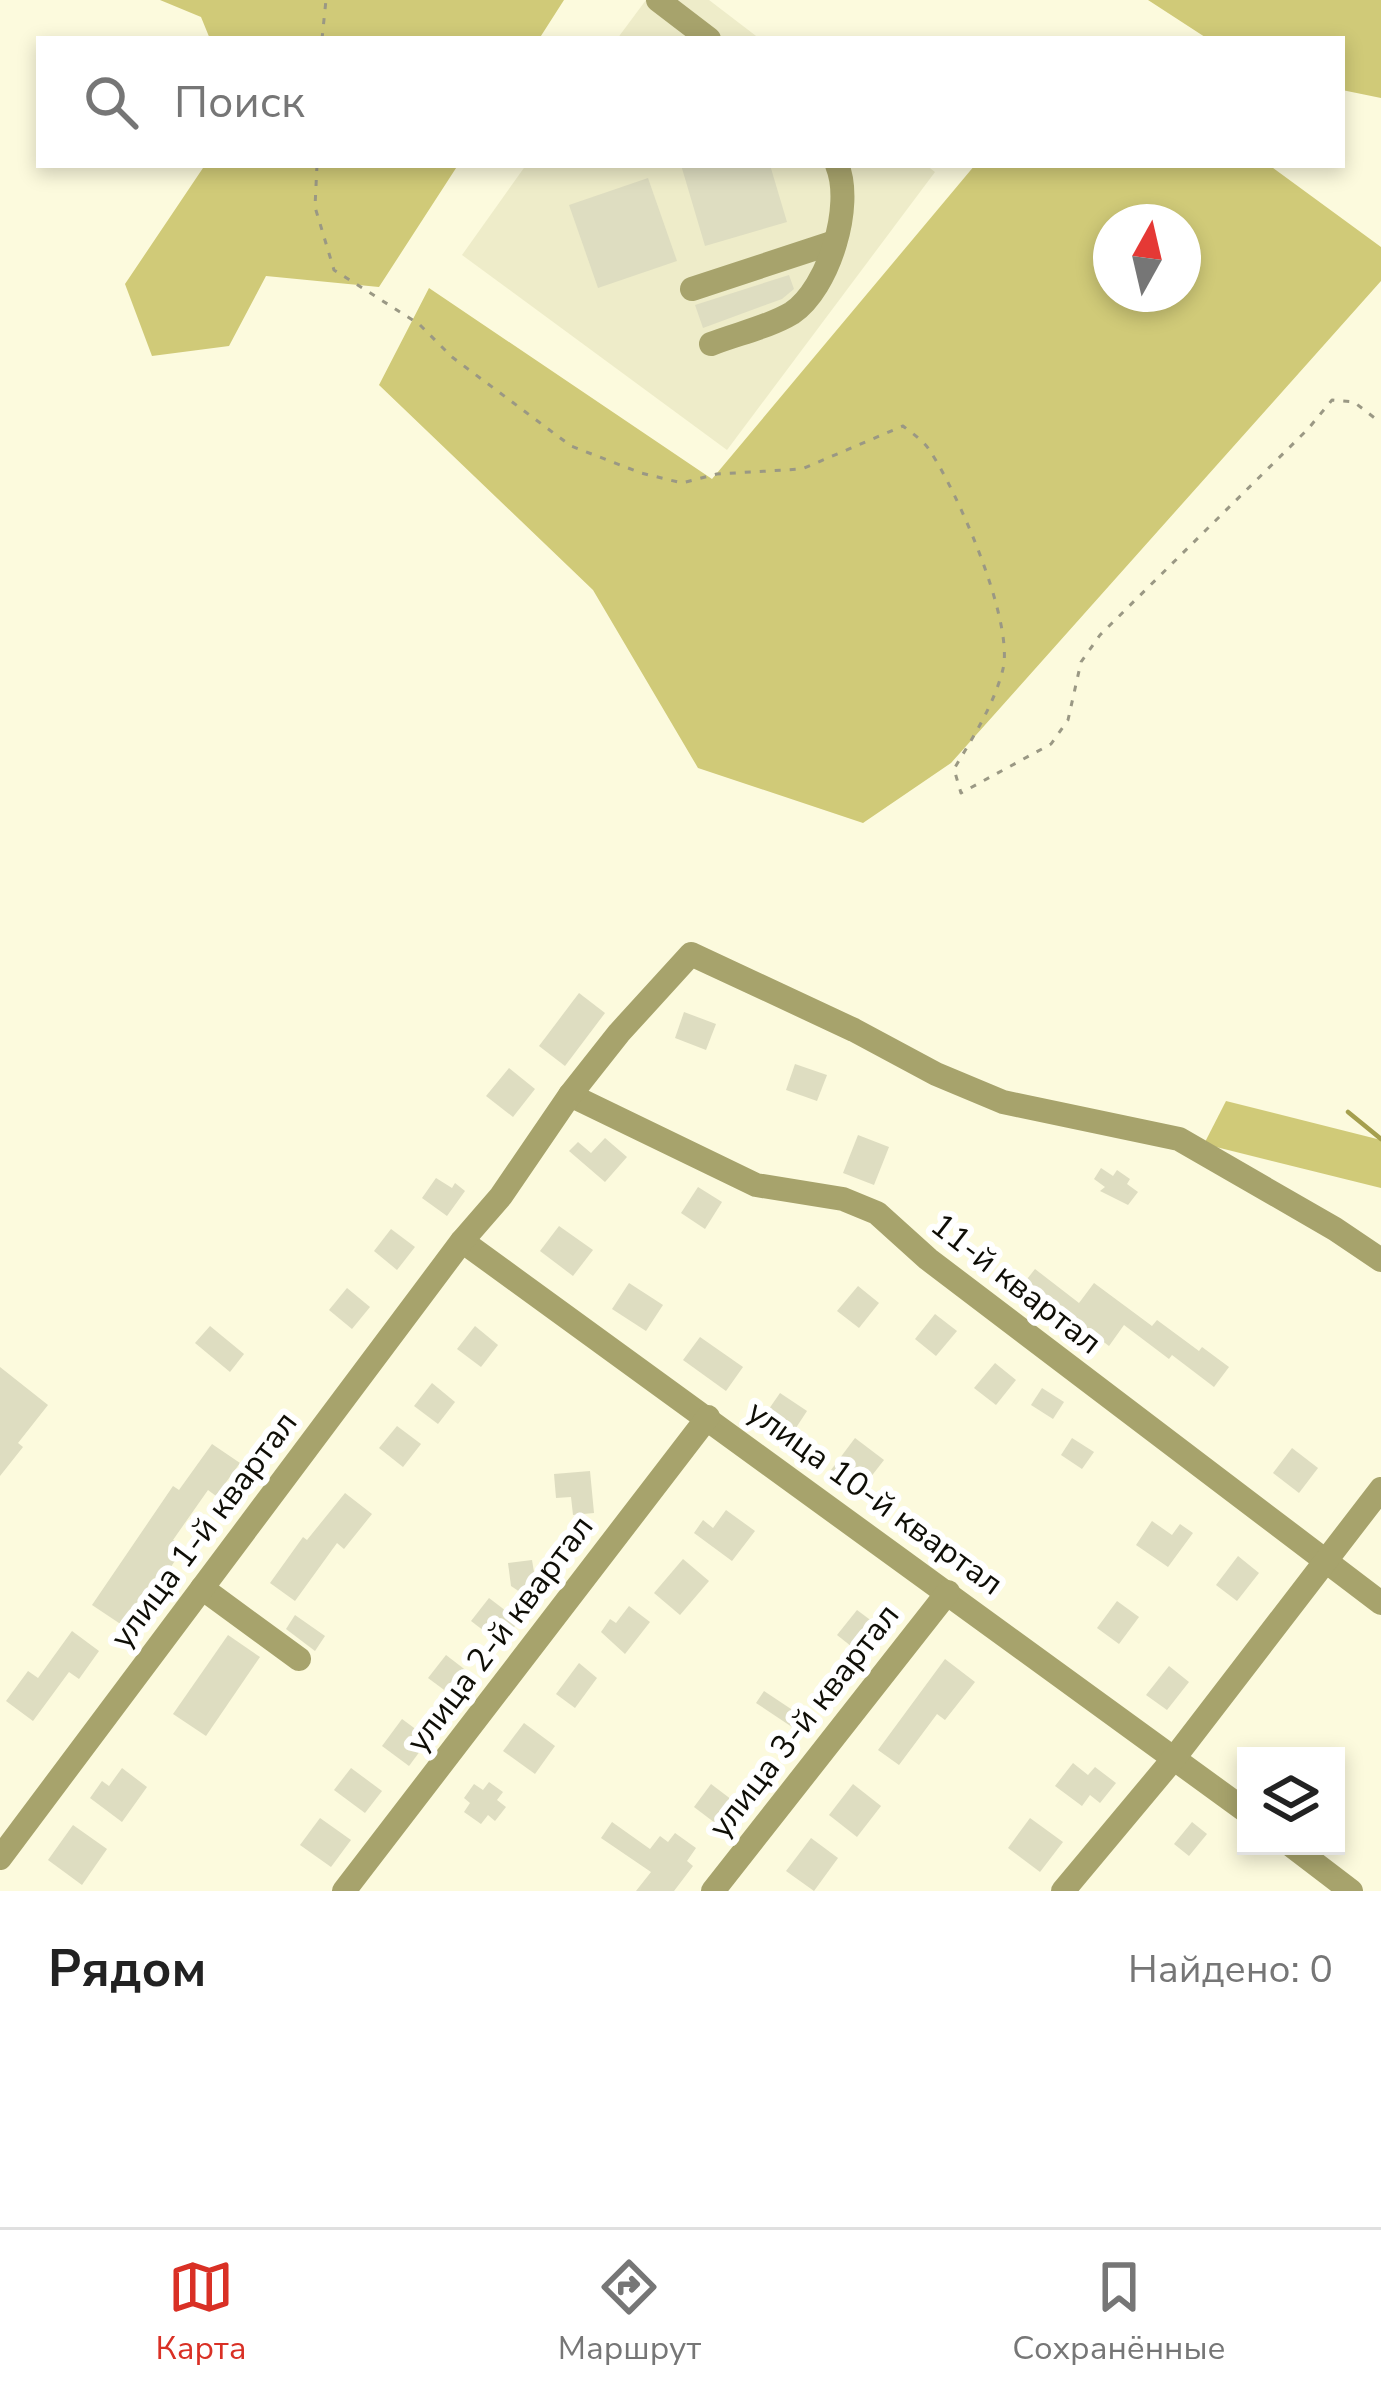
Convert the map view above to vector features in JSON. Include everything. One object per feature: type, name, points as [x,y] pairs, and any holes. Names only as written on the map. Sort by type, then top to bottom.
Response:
[{"type":"street","points":[[658,0],[705,36]]},
{"type":"street","points":[[711,344],[793,312],[819,279],[836,242],[844,206],[838,168]]},
{"type":"street","points":[[692,289],[836,242]]},
{"type":"street","name":"улица 1-й квартал","points":[[0,1858],[462,1241],[501,1196],[570,1095],[691,954],[935,1074],[1003,1102],[1179,1139],[1335,1228],[1381,1261]]},
{"type":"street","name":"11-й квартал","points":[[570,1095],[757,1185],[842,1199],[877,1214],[928,1259],[1381,1604]]},
{"type":"street","name":"улица 10-й квартал","points":[[462,1241],[1237,1804]]},
{"type":"street","name":"улица 2-й квартал","points":[[344,1891],[708,1417]]},
{"type":"street","points":[[1070,1888],[1381,1489]]},
{"type":"street","points":[[202,1588],[299,1659]]},
{"type":"street","name":"улица 3-й квартал","points":[[713,1891],[948,1592]]},
{"type":"street","points":[[1304,1855],[1351,1891]]},
{"type":"path","points":[[322,36],[326,0]]},
{"type":"path","points":[[317,168],[315,207],[334,271],[419,324],[452,358],[571,446],[682,483],[717,474],[802,469],[904,426],[928,448],[949,486],[1002,619],[1004,664],[992,704],[954,769],[961,793],[1051,744],[1068,720],[1081,662],[1100,635],[1332,400],[1354,402],[1381,423]]},
{"type":"shaded area","points":[[160,0],[564,0],[541,36],[209,36],[201,17]]},
{"type":"shaded area","points":[[646,0],[709,0],[756,36],[619,36]]},
{"type":"shaded area","points":[[1148,0],[1381,0],[1381,98],[1345,91],[1345,36],[1203,36]]},
{"type":"shaded area","points":[[203,168],[456,168],[379,287],[266,276],[229,346],[152,356],[125,284]]},
{"type":"shaded area","points":[[524,168],[930,168],[935,172],[727,450],[462,255]]},
{"type":"shaded area","points":[[972,168],[1273,168],[1381,247],[1381,281],[951,763],[863,823],[698,768],[593,590],[379,385],[429,288],[712,479]]},
{"type":"shaded area","points":[[1226,1101],[1381,1140],[1381,1188],[1204,1144]]},
{"type":"building","points":[[682,168],[771,168],[787,222],[705,246]]},
{"type":"building","points":[[648,178],[677,261],[598,288],[569,205]]},
{"type":"building","points":[[789,275],[794,289],[782,299],[703,328],[695,305]]},
{"type":"building","points":[[579,993],[605,1013],[565,1066],[539,1046]]},
{"type":"building","points":[[684,1012],[716,1024],[706,1050],[675,1038]]},
{"type":"building","points":[[795,1064],[827,1075],[817,1101],[786,1090]]},
{"type":"building","points":[[509,1068],[535,1089],[513,1117],[486,1096]]},
{"type":"building","points":[[858,1135],[889,1147],[874,1185],[843,1173]]},
{"type":"building","points":[[605,1138],[627,1157],[605,1182],[569,1151],[578,1142],[591,1153]]},
{"type":"building","points":[[1101,1168],[1113,1176],[1117,1170],[1130,1179],[1127,1184],[1138,1192],[1128,1205],[1100,1191],[1105,1187],[1094,1179]]},
{"type":"building","points":[[436,1178],[465,1191],[447,1216],[422,1198]]},
{"type":"building","points":[[698,1187],[722,1202],[705,1229],[681,1213]]},
{"type":"building","points":[[559,1226],[593,1250],[573,1276],[540,1251]]},
{"type":"building","points":[[391,1229],[415,1247],[397,1270],[374,1251]]},
{"type":"building","points":[[1035,1269],[1079,1303],[1094,1283],[1152,1326],[1157,1320],[1229,1367],[1214,1387],[1124,1325],[1109,1346],[1051,1302],[1046,1309],[1020,1288]]},
{"type":"building","points":[[629,1283],[663,1305],[646,1331],[612,1309]]},
{"type":"building","points":[[858,1286],[879,1303],[859,1328],[837,1311]]},
{"type":"building","points":[[347,1288],[370,1307],[352,1329],[329,1310]]},
{"type":"building","points":[[935,1314],[957,1331],[936,1356],[915,1339]]},
{"type":"building","points":[[210,1326],[244,1354],[230,1372],[195,1343]]},
{"type":"building","points":[[475,1326],[498,1345],[481,1367],[457,1349]]},
{"type":"building","points":[[700,1337],[743,1367],[726,1391],[683,1360]]},
{"type":"building","points":[[995,1363],[1016,1380],[996,1405],[974,1388]]},
{"type":"building","points":[[0,1367],[48,1405],[0,1476]]},
{"type":"building","points":[[432,1383],[455,1402],[438,1424],[414,1406]]},
{"type":"building","points":[[1042,1388],[1064,1402],[1053,1419],[1031,1405]]},
{"type":"building","points":[[780,1393],[807,1411],[790,1437],[762,1419]]},
{"type":"building","points":[[397,1426],[421,1444],[403,1467],[379,1448]]},
{"type":"building","points":[[855,1438],[884,1460],[859,1492],[831,1470]]},
{"type":"building","points":[[1072,1438],[1094,1452],[1082,1469],[1061,1455]]},
{"type":"building","points":[[212,1444],[240,1463],[216,1496],[208,1490],[173,1540],[184,1547],[161,1582],[154,1578],[122,1625],[92,1605],[173,1486],[179,1490]]},
{"type":"building","points":[[1292,1448],[1318,1468],[1299,1493],[1273,1473]]},
{"type":"building","points":[[590,1471],[594,1513],[573,1515],[571,1497],[556,1498],[554,1474]]},
{"type":"building","points":[[345,1493],[372,1514],[344,1549],[337,1543],[295,1601],[270,1583],[303,1537],[307,1540]]},
{"type":"building","points":[[726,1510],[755,1531],[732,1561],[694,1533],[703,1520],[713,1528]]},
{"type":"building","points":[[1152,1521],[1172,1535],[1180,1524],[1193,1533],[1168,1567],[1136,1545]]},
{"type":"building","points":[[1238,1556],[1259,1573],[1237,1601],[1216,1585]]},
{"type":"building","points":[[683,1559],[709,1581],[680,1615],[654,1593]]},
{"type":"building","points":[[532,1560],[536,1584],[523,1594],[511,1586],[508,1563]]},
{"type":"building","points":[[489,1598],[519,1621],[501,1644],[471,1621]]},
{"type":"building","points":[[1117,1601],[1139,1617],[1119,1644],[1097,1628]]},
{"type":"building","points":[[629,1606],[650,1622],[625,1654],[601,1632],[610,1619],[616,1623]]},
{"type":"building","points":[[857,1610],[881,1628],[861,1654],[837,1635]]},
{"type":"building","points":[[295,1615],[325,1636],[315,1651],[286,1629]]},
{"type":"building","points":[[72,1631],[99,1651],[79,1679],[69,1672],[33,1721],[6,1701],[28,1671],[38,1678]]},
{"type":"building","points":[[228,1635],[260,1657],[206,1736],[173,1714]]},
{"type":"building","points":[[446,1655],[472,1675],[455,1698],[428,1678]]},
{"type":"building","points":[[945,1659],[975,1682],[945,1720],[937,1714],[899,1765],[878,1750]]},
{"type":"building","points":[[579,1663],[597,1678],[575,1708],[556,1694]]},
{"type":"building","points":[[1169,1666],[1189,1682],[1167,1710],[1146,1695]]},
{"type":"building","points":[[764,1691],[812,1723],[804,1735],[756,1703]]},
{"type":"building","points":[[402,1719],[429,1739],[409,1766],[382,1746]]},
{"type":"building","points":[[524,1723],[555,1746],[535,1774],[503,1751]]},
{"type":"building","points":[[1073,1763],[1088,1775],[1095,1767],[1116,1783],[1100,1803],[1090,1795],[1082,1806],[1055,1786]]},
{"type":"building","points":[[122,1768],[147,1787],[122,1822],[90,1798],[102,1781],[109,1786]]},
{"type":"building","points":[[351,1768],[382,1791],[365,1813],[334,1790]]},
{"type":"building","points":[[489,1782],[503,1792],[497,1800],[506,1807],[495,1821],[488,1815],[481,1824],[464,1812],[470,1803],[464,1798],[474,1784],[483,1790]]},
{"type":"building","points":[[711,1784],[740,1806],[723,1829],[694,1807]]},
{"type":"building","points":[[853,1784],[881,1806],[857,1837],[829,1815]]},
{"type":"building","points":[[320,1818],[351,1840],[331,1867],[300,1845]]},
{"type":"building","points":[[1030,1818],[1063,1842],[1040,1872],[1008,1848]]},
{"type":"building","points":[[612,1822],[650,1849],[660,1836],[668,1842],[675,1833],[696,1848],[687,1861],[693,1866],[674,1891],[636,1891],[651,1872],[601,1838]]},
{"type":"building","points":[[1192,1822],[1207,1834],[1189,1856],[1174,1844]]},
{"type":"building","points":[[73,1825],[107,1849],[82,1885],[48,1860]]},
{"type":"building","points":[[811,1838],[838,1858],[814,1891],[786,1871]]},
{"type":"waterway","points":[[1348,1112],[1381,1139]]}]
